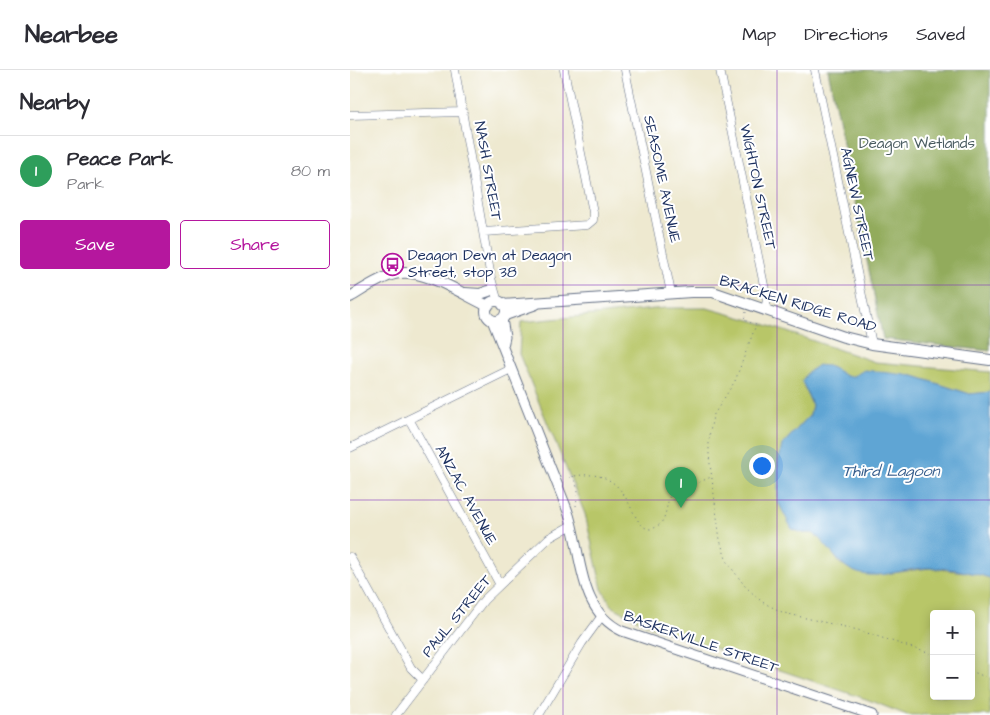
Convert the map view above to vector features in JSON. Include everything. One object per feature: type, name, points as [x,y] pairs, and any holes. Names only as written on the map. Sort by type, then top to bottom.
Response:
[{"type":"main road","points":[[350,297],[386,277],[406,272],[426,276],[496,310]]},
{"type":"main road","points":[[452,289],[457,296],[496,310]]},
{"type":"main road","points":[[464,293],[480,294],[488,291]]},
{"type":"main road","name":"BRACKEN RIDGE ROAD","points":[[496,310],[524,302],[536,304],[713,292],[844,337],[872,344],[990,360]]},
{"type":"street","name":"NASH STREET","points":[[454,70],[463,112],[496,310]]},
{"type":"street","points":[[484,232],[587,224],[593,220],[594,212],[564,70]]},
{"type":"street","name":"SEASOME AVENUE","points":[[625,70],[671,294]]},
{"type":"street","name":"WIGHTON STREET","points":[[720,70],[767,300],[765,309]]},
{"type":"street","name":"AGNEW STREET","points":[[815,70],[872,344]]},
{"type":"street","points":[[350,115],[463,112]]},
{"type":"street","name":"NASH STREET","points":[[491,278],[488,291],[496,310]]},
{"type":"street","name":"BASKERVILLE STREET","points":[[496,310],[502,346],[572,525],[588,596],[601,617],[622,631],[872,715]]},
{"type":"street","points":[[350,448],[511,369]]},
{"type":"street","name":"ANZAC AVENUE","points":[[409,419],[500,583]]},
{"type":"street","name":"PAUL STREET","points":[[396,715],[484,600],[549,538],[572,525]]},
{"type":"street","points":[[350,556],[411,668],[423,680]]},
{"type":"street","points":[[539,715],[588,634],[601,617]]},
{"type":"path","points":[[746,310],[744,320],[756,326],[755,334],[735,381],[713,416],[709,436],[720,540],[727,562],[744,586],[762,602],[784,613],[858,630],[930,654]]},
{"type":"path","points":[[570,477],[591,474],[610,479],[617,485],[647,530],[661,523],[670,495],[712,477]]},
{"type":"path","points":[[573,476],[578,490],[576,506],[573,507]]},
{"type":"path","points":[[975,673],[990,679]]},
{"type":"green space","name":"Deagon Wetlands","points":[[828,70],[990,70],[990,351],[883,339]]},
{"type":"green space","points":[[665,308],[707,308],[761,323],[875,362],[990,372],[990,392],[970,394],[914,376],[843,377],[831,367],[802,381],[812,405],[810,415],[782,445],[803,533],[813,533],[826,543],[840,564],[876,575],[930,568],[973,573],[990,578],[990,715],[907,715],[866,699],[652,627],[613,607],[602,589],[585,514],[519,354],[521,322]]},
{"type":"water","name":"Third Lagoon","points":[[818,365],[829,366],[849,377],[864,370],[914,376],[970,394],[990,392],[990,578],[938,568],[921,568],[876,575],[858,573],[839,561],[813,533],[803,533],[792,529],[778,502],[778,464],[782,445],[810,415],[812,405],[802,381],[807,373]]},
{"type":"place","name":"Deagon Devn at Deagon Street, stop 38","points":[[392,264]]},
{"type":"place","name":"Peace Park","points":[[681,508]]}]
